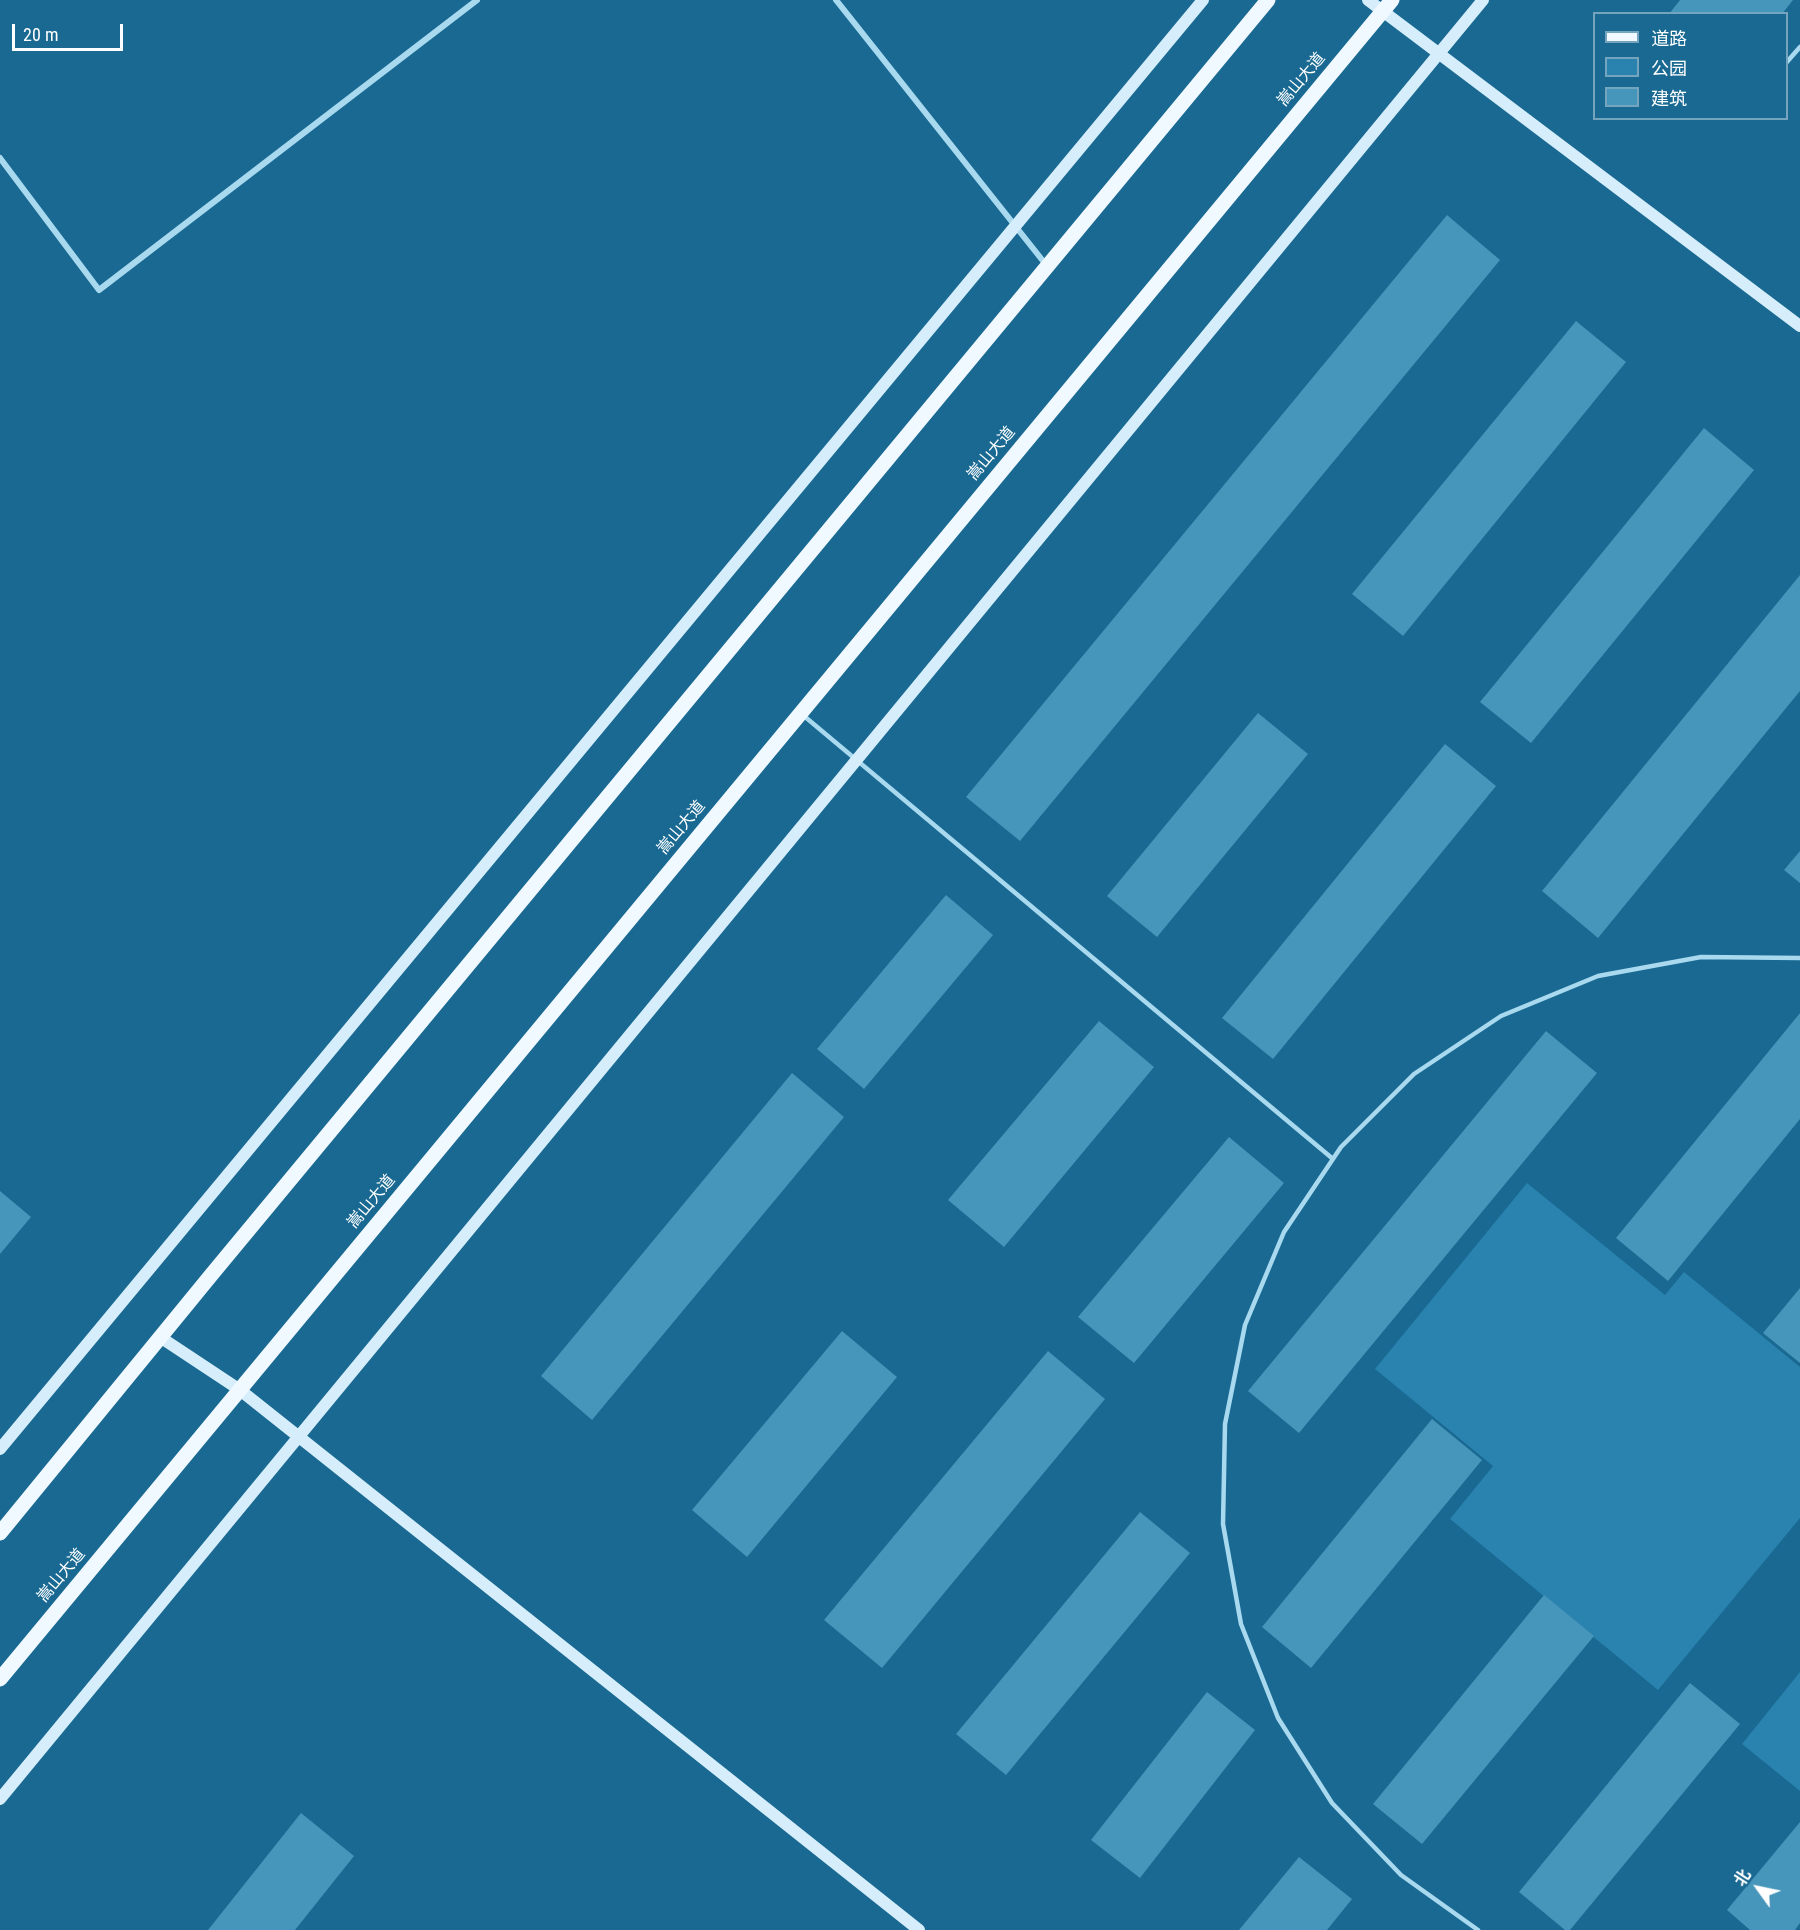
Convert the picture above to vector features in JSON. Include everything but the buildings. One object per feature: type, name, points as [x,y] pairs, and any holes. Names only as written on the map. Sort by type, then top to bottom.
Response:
[{"type":"main road","points":[[0,1449],[1203,0]]},
{"type":"main road","points":[[0,1533],[1268,0]]},
{"type":"main road","points":[[1368,0],[1387,6],[1438,54],[1800,326]]},
{"type":"main road","points":[[0,1799],[1483,0]]},
{"type":"main road","name":"嵩山大道","points":[[0,1679],[1387,6]]},
{"type":"main road","points":[[160,1337],[240,1390],[919,1930]]},
{"type":"street","points":[[0,158],[99,290],[477,0]]},
{"type":"street","points":[[836,0],[1047,267]]},
{"type":"lane","points":[[1788,61],[1800,47]]},
{"type":"lane","points":[[801,713],[1333,1159]]},
{"type":"lane","points":[[1478,1930],[1401,1875],[1332,1803],[1278,1718],[1241,1624],[1223,1524],[1225,1424],[1245,1325],[1284,1232],[1341,1147],[1414,1074],[1502,1016],[1598,976],[1701,957],[1800,958]]},
{"type":"green space","points":[[1527,1183],[1665,1295],[1684,1272],[1800,1367],[1800,1518],[1658,1690],[1450,1519],[1493,1466],[1375,1369]]},
{"type":"green space","points":[[1800,1672],[1800,1791],[1742,1744]]}]
